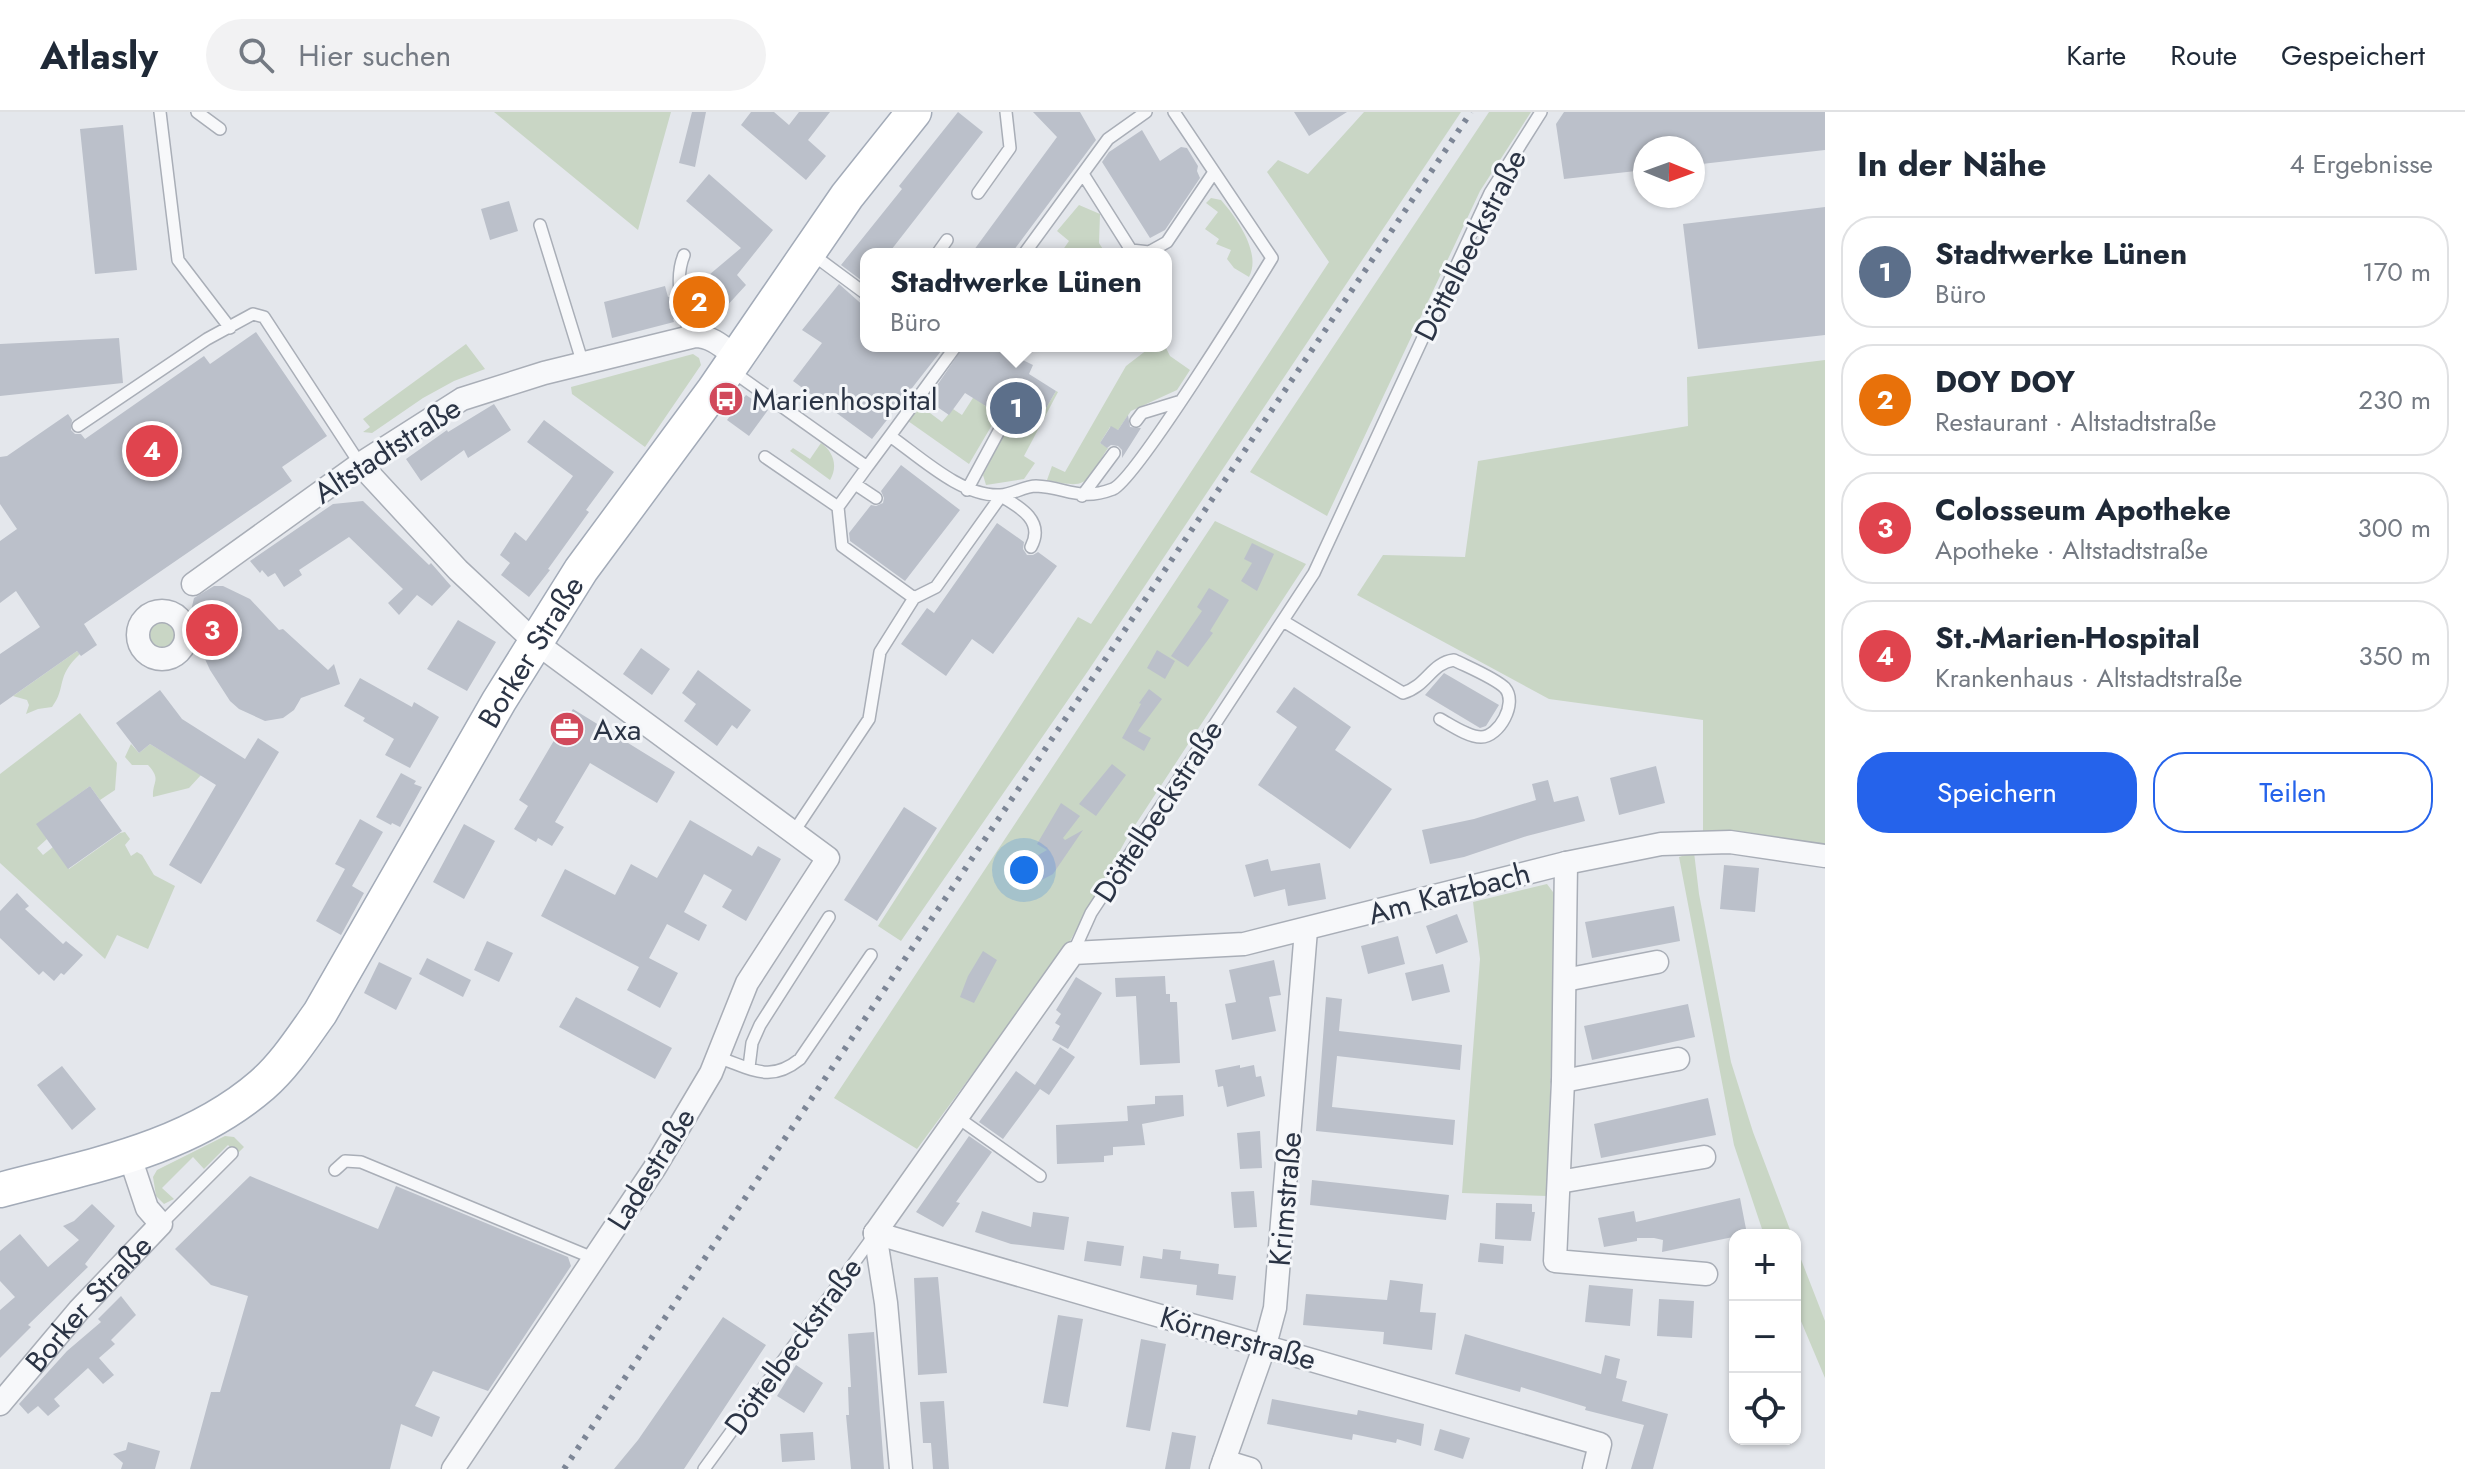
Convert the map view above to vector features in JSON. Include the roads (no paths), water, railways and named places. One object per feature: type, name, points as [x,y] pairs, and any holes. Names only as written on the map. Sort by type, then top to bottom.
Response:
[{"type":"main road","name":"Borker Straße","points":[[0,1190],[130,1157],[179,1137],[236,1105],[263,1084],[292,1053],[320,1013],[535,642],[581,570],[732,363],[870,165],[914,112]]},
{"type":"street","points":[[690,337],[704,336],[732,363]]},
{"type":"street","name":"Altstadtstraße","points":[[170,613],[190,586],[360,464],[462,399],[690,337]]},
{"type":"street","points":[[360,464],[458,570],[535,642],[792,833]]},
{"type":"street","name":"Ladestraße","points":[[453,1469],[654,1169],[711,1073],[747,983],[828,858],[792,833]]},
{"type":"street","name":"Am Katzbach","points":[[1073,953],[1244,944],[1566,863],[1661,844],[1730,842],[1825,856]]},
{"type":"street","points":[[1566,863],[1563,1081],[1555,1261],[1706,1274]]},
{"type":"street","name":"Krimstraße","points":[[1250,1469],[1223,1465],[1275,1308],[1306,930]]},
{"type":"street","name":"Döttelbeckstraße","points":[[875,1233],[1073,953]]},
{"type":"street","points":[[1565,980],[1657,962]]},
{"type":"street","points":[[1563,1081],[1678,1059]]},
{"type":"street","name":"Borker Straße","points":[[0,1404],[79,1310],[161,1224],[147,1208],[130,1157]]},
{"type":"street","points":[[1559,1182],[1704,1157]]},
{"type":"street","points":[[875,1233],[886,1303],[901,1469]]},
{"type":"street","name":"Körnerstraße","points":[[875,1233],[1600,1444],[1594,1469]]},
{"type":"lane","points":[[160,112],[178,260],[230,328]]},
{"type":"lane","points":[[197,112],[220,129]]},
{"type":"lane","points":[[978,193],[1010,148],[1006,112]]},
{"type":"lane","points":[[1028,248],[1108,139],[1146,112]]},
{"type":"lane","points":[[792,833],[869,719],[880,652],[914,598],[936,587],[1001,496],[1035,486],[1082,496],[1116,488],[1179,402],[1272,258],[1174,112]]},
{"type":"lane","name":"Döttelbeckstraße","points":[[1073,953],[1091,913],[1314,573],[1490,193],[1541,112]]},
{"type":"lane","points":[[1156,248],[1167,242],[1214,172]]},
{"type":"lane","points":[[1083,174],[1130,248]]},
{"type":"lane","points":[[540,225],[583,364]]},
{"type":"lane","points":[[941,248],[947,240]]},
{"type":"lane","points":[[809,252],[860,290]]},
{"type":"lane","points":[[684,255],[680,264],[680,293],[690,337]]},
{"type":"lane","points":[[78,426],[207,339],[253,314],[264,317],[360,464]]},
{"type":"lane","points":[[914,598],[842,546],[838,507],[952,352]]},
{"type":"lane","points":[[732,363],[867,467]]},
{"type":"lane","points":[[1136,421],[1142,413],[1179,402]]},
{"type":"lane","points":[[967,490],[1000,429]]},
{"type":"lane","points":[[890,436],[967,490],[1001,496],[1023,509],[1033,521],[1036,534],[1031,547]]},
{"type":"lane","points":[[1082,496],[1114,453]]},
{"type":"lane","points":[[765,457],[838,507]]},
{"type":"lane","points":[[855,484],[876,498]]},
{"type":"lane","points":[[1283,621],[1403,693],[1416,689],[1437,666],[1454,660],[1504,687],[1510,696],[1505,717],[1491,734],[1479,738],[1440,719]]},
{"type":"lane","points":[[749,1067],[752,1043],[760,1025],[829,917]]},
{"type":"lane","points":[[717,1057],[769,1074],[789,1068],[800,1059],[871,955]]},
{"type":"lane","points":[[957,1117],[1040,1176]]},
{"type":"lane","points":[[161,1224],[232,1153]]},
{"type":"lane","points":[[335,1170],[345,1161],[361,1162],[593,1258]]},
{"type":"lane","name":"Döttelbeckstraße","points":[[704,1469],[875,1233]]},
{"type":"railway","points":[[564,1469],[1471,112]]},
{"type":"place","name":"DOY DOY","points":[[699,302]]},
{"type":"place","name":"Marienhospital","points":[[726,399]]},
{"type":"place","name":"Stadtwerke Lünen","points":[[1016,408]]},
{"type":"place","name":"St.-Marien-Hospital","points":[[152,451]]},
{"type":"place","name":"Colosseum Apotheke","points":[[212,630]]},
{"type":"place","name":"Axa","points":[[567,729]]}]
